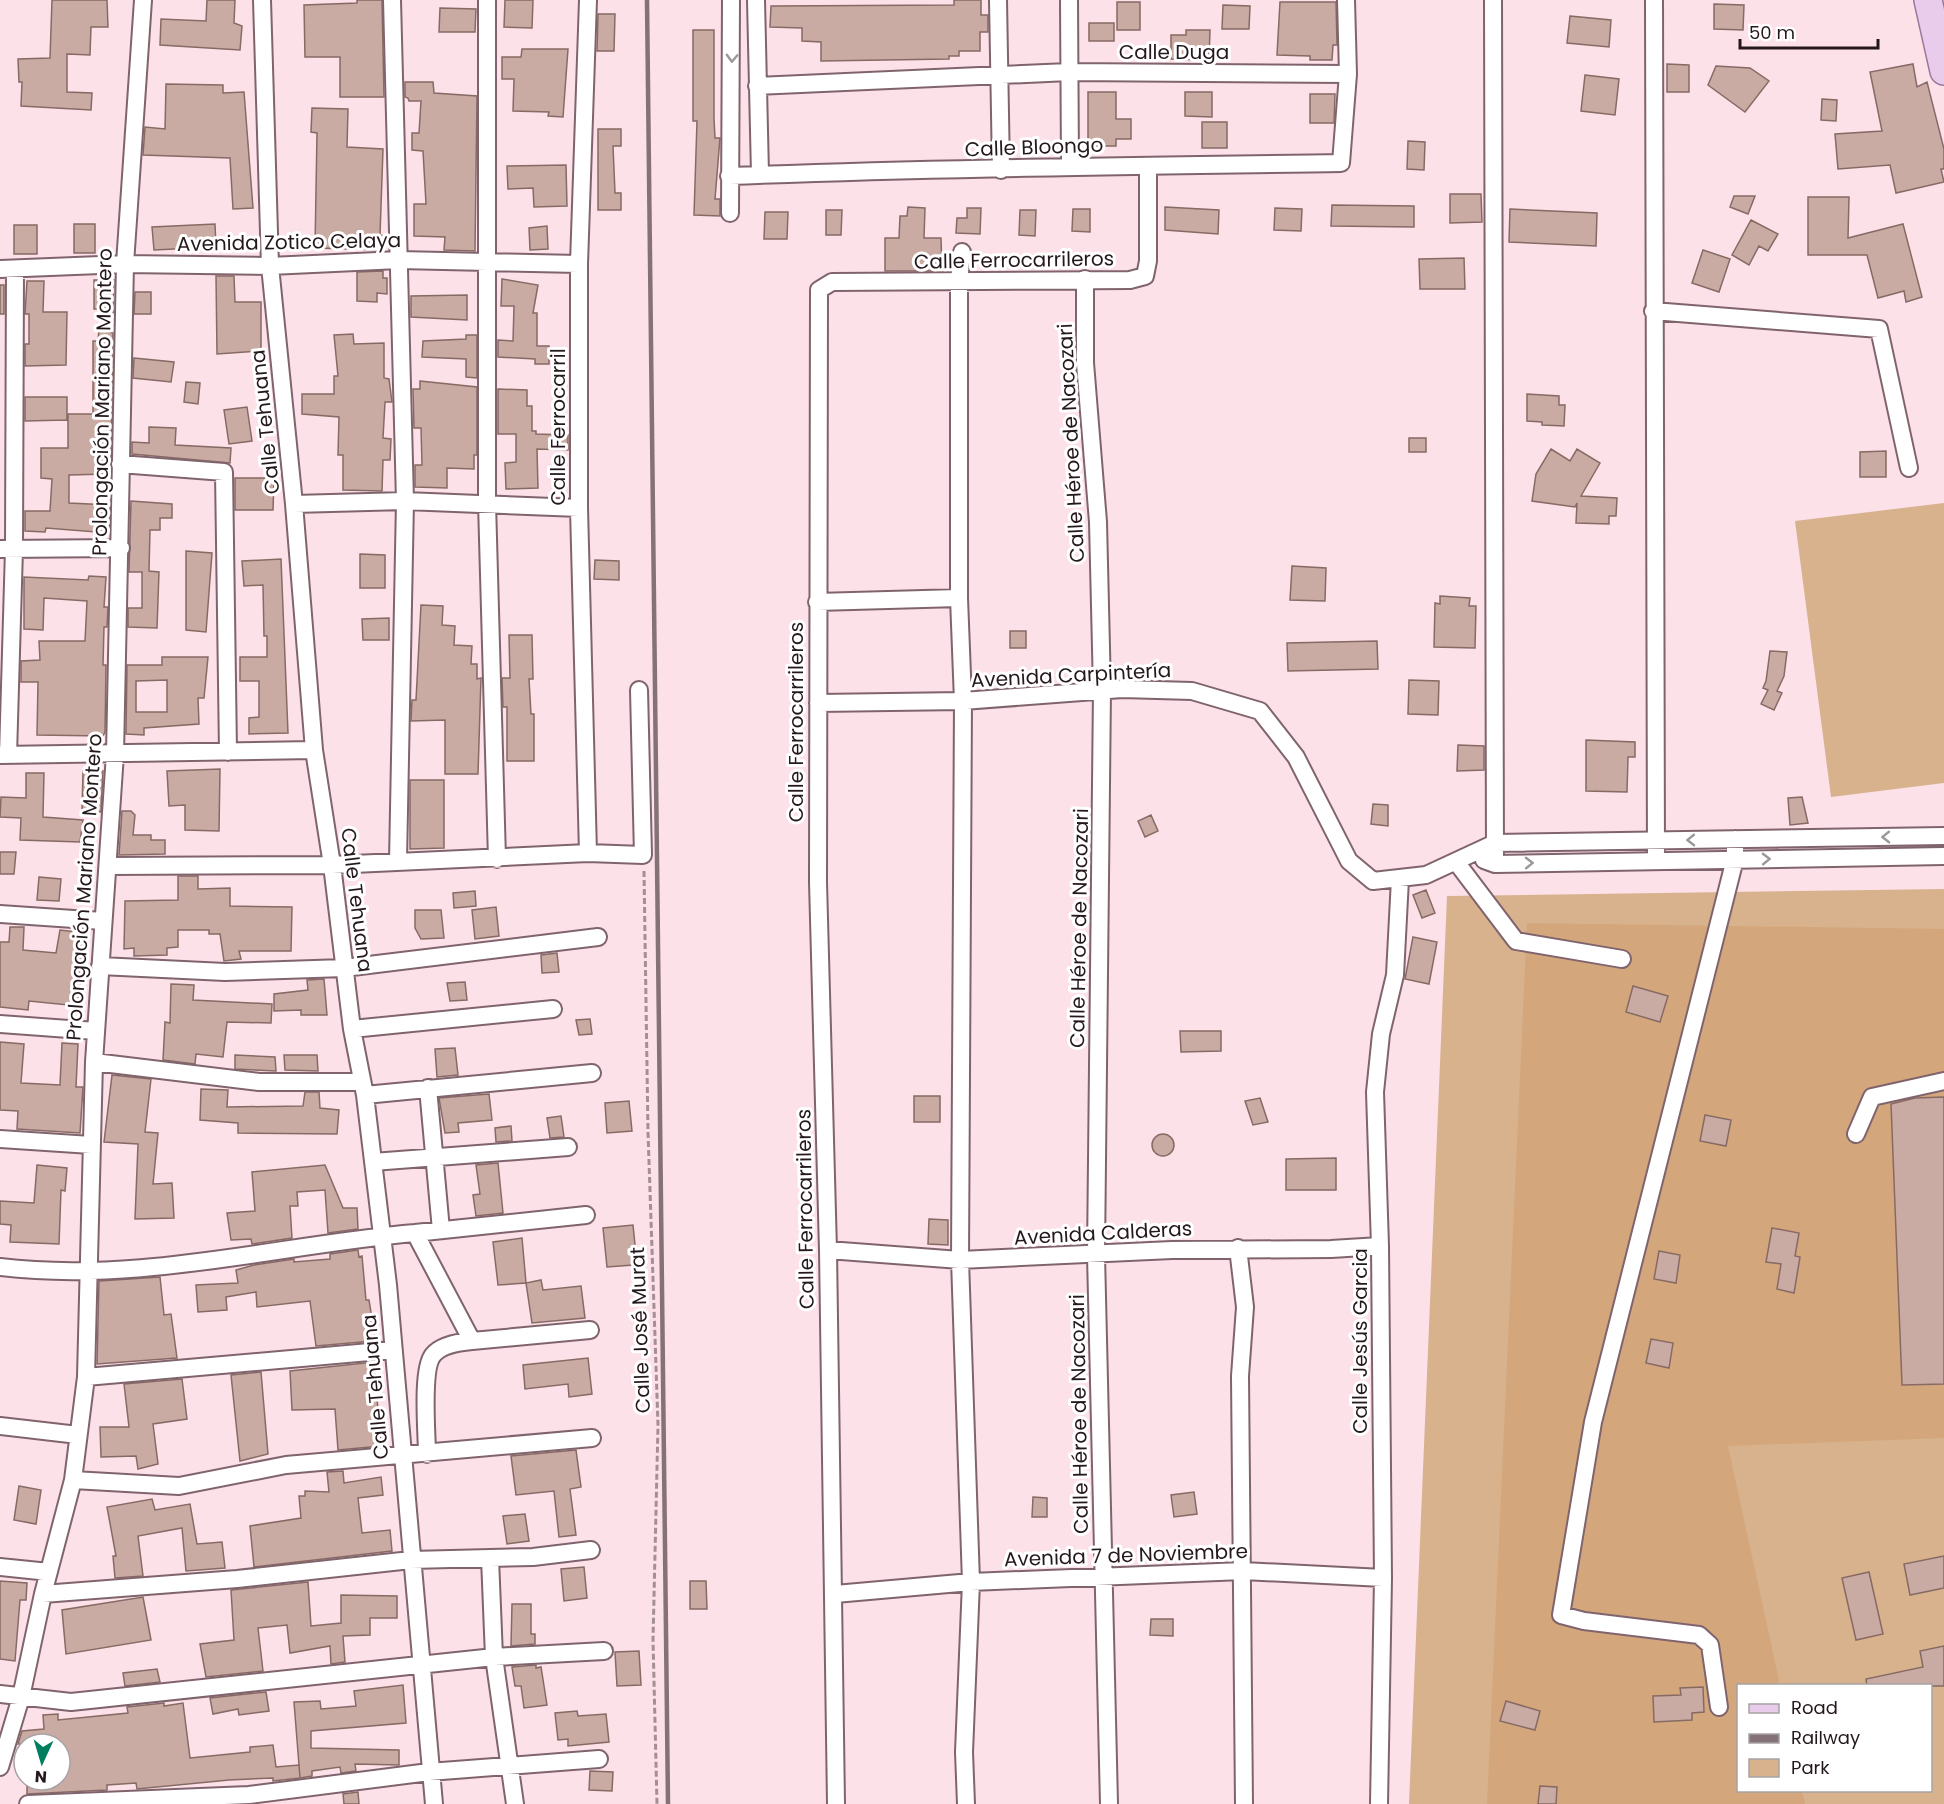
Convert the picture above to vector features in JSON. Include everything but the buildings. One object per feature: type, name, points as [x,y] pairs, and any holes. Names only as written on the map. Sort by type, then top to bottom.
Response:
[{"type":"main road","points":[[1928,0],[1944,71]]},
{"type":"street","name":"Prolongación Mariano Montero","points":[[0,1767],[21,1697],[43,1594],[73,1480],[86,1377],[94,1062],[115,754],[125,264],[143,0]]},
{"type":"street","name":"Calle Tehuana","points":[[262,0],[270,267],[294,504],[314,750],[332,865],[352,1029],[364,1088],[373,1162],[402,1457],[429,1772],[434,1804]]},
{"type":"street","points":[[392,0],[405,501],[398,861]]},
{"type":"street","points":[[487,0],[487,503],[497,859]]},
{"type":"street","name":"Calle Ferrocarril","points":[[588,0],[579,264],[579,508],[588,853]]},
{"type":"street","points":[[730,213],[731,0]]},
{"type":"street","points":[[756,0],[760,174]]},
{"type":"street","points":[[998,0],[1001,170]]},
{"type":"street","points":[[1069,0],[1070,165]]},
{"type":"street","points":[[1346,0],[1348,74]]},
{"type":"street","points":[[1493,0],[1495,864]]},
{"type":"street","points":[[1654,0],[1656,861]]},
{"type":"street","name":"Calle Duga","points":[[757,86],[1069,72],[1348,74]]},
{"type":"street","name":"Calle Bloongo","points":[[729,176],[1001,170],[1070,165],[1341,163],[1348,74]]},
{"type":"street","name":"Calle Ferrocarrileros","points":[[836,1804],[835,1594],[818,882],[819,290],[832,282],[1130,280],[1145,276],[1148,261],[1148,166]]},
{"type":"street","points":[[962,252],[959,282],[959,598],[963,700],[960,1260],[971,1582],[964,1752],[966,1804]]},
{"type":"street","name":"Avenida Zotico Celaya","points":[[8,269],[125,264],[270,267],[399,260],[579,264]]},
{"type":"street","points":[[8,269],[4,755],[314,750]]},
{"type":"street","name":"Calle Héroe de Nacozari","points":[[1085,279],[1085,363],[1098,522],[1102,690],[1096,1255],[1109,1804]]},
{"type":"street","points":[[1653,311],[1879,329],[1909,468]]},
{"type":"street","points":[[120,464],[224,472],[228,752]]},
{"type":"street","points":[[294,504],[405,501],[579,508]]},
{"type":"street","points":[[7,549],[121,548]]},
{"type":"street","points":[[817,602],[959,598]]},
{"type":"street","points":[[108,866],[332,865],[588,853],[643,855],[639,690]]},
{"type":"street","name":"Avenida Carpintería","points":[[818,703],[963,700],[1102,690],[1192,691],[1260,711],[1296,757],[1349,861],[1373,881],[1400,879]]},
{"type":"street","points":[[1400,879],[1426,875],[1465,859],[1495,843],[1944,836]]},
{"type":"street","points":[[1719,1707],[1710,1645],[1699,1635],[1584,1621],[1561,1615],[1593,1422],[1735,859],[1735,839]]},
{"type":"street","points":[[1465,859],[1495,864],[1944,856]]},
{"type":"street","points":[[1465,859],[1516,941],[1622,959]]},
{"type":"street","name":"Calle Jesús Garcia","points":[[1379,1804],[1383,1578],[1376,1092],[1381,1034],[1395,975],[1400,879]]},
{"type":"street","points":[[0,915],[103,921]]},
{"type":"street","points":[[100,966],[225,972],[344,968],[598,937]]},
{"type":"street","points":[[352,1029],[553,1009]]},
{"type":"street","points":[[0,1024],[96,1031]]},
{"type":"street","points":[[94,1062],[259,1082],[364,1088],[428,1088],[592,1073]]},
{"type":"street","points":[[1856,1134],[1872,1096],[1944,1081]]},
{"type":"street","points":[[428,1088],[441,1230]]},
{"type":"street","points":[[0,1139],[91,1145]]},
{"type":"street","points":[[373,1162],[568,1147]]},
{"type":"street","points":[[0,1267],[39,1272],[236,1258],[381,1236],[586,1215]]},
{"type":"street","points":[[415,1233],[472,1341]]},
{"type":"street","name":"Avenida Calderas","points":[[828,1250],[960,1260],[1238,1248],[1331,1249],[1380,1246]]},
{"type":"street","points":[[1238,1248],[1245,1307],[1240,1376],[1244,1804]]},
{"type":"street","points":[[427,1454],[427,1369],[433,1355],[454,1343],[590,1330]]},
{"type":"street","points":[[86,1377],[392,1350]]},
{"type":"street","points":[[0,1426],[78,1436]]},
{"type":"street","points":[[73,1480],[179,1486],[286,1465],[402,1457],[592,1438]]},
{"type":"street","points":[[43,1594],[237,1579],[411,1560],[533,1557],[591,1550]]},
{"type":"street","points":[[490,1558],[494,1657],[515,1804]]},
{"type":"street","points":[[0,1567],[49,1572]]},
{"type":"street","name":"Avenida 7 de Noviembre","points":[[835,1594],[971,1582],[1243,1571],[1383,1578]]},
{"type":"street","points":[[0,1694],[71,1702],[420,1664],[604,1651]]},
{"type":"street","points":[[28,1804],[249,1795],[429,1772],[599,1759]]},
{"type":"path","name":"Calle José Murat","points":[[643,855],[648,1132],[658,1425],[653,1640],[657,1804]]},
{"type":"green space","points":[[1944,503],[1944,783],[1831,797],[1795,521]]},
{"type":"green space","points":[[1944,889],[1944,1804],[1409,1804],[1447,896]]},
{"type":"shaded area","points":[[1527,923],[1944,929],[1944,1438],[1728,1446],[1780,1684],[1737,1684],[1737,1792],[1802,1792],[1805,1804],[1487,1804]]},
{"type":"railway","points":[[647,0],[668,1804]]}]
